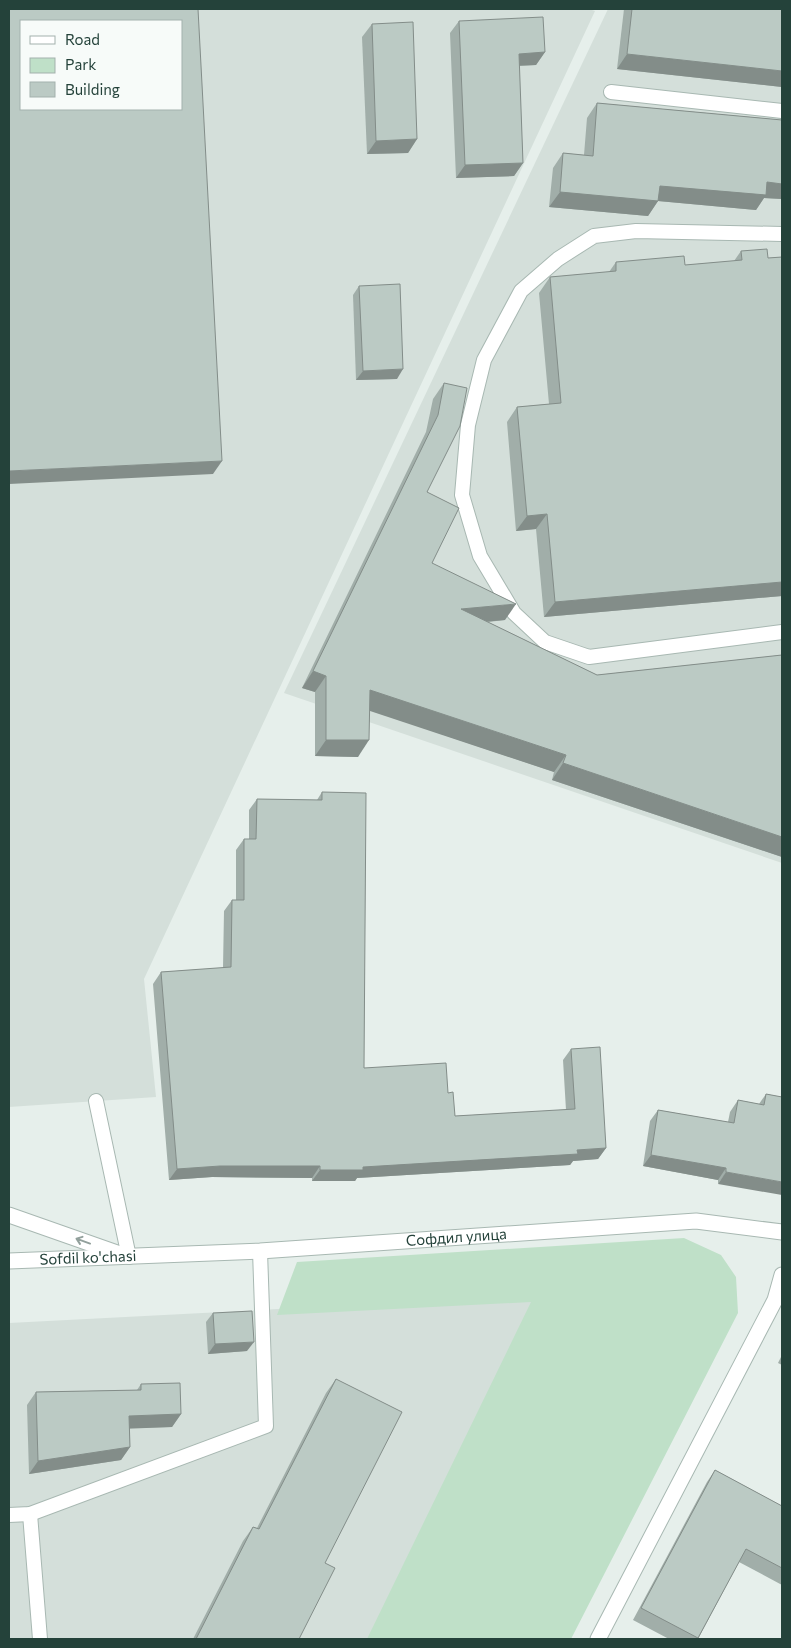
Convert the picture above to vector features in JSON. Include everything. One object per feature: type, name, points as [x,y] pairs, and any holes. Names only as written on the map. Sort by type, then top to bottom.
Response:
[{"type":"street","name":"Sofdil ko'chasi","points":[[9,1215],[129,1257]]},
{"type":"street","name":"Софдил улица","points":[[129,1257],[260,1250],[696,1220],[782,1232]]},
{"type":"street","name":"Sofdil ko'chasi","points":[[9,1261],[129,1257]]},
{"type":"street","points":[[598,1639],[775,1300],[782,1275]]},
{"type":"lane","points":[[611,92],[782,110]]},
{"type":"lane","points":[[782,234],[636,231],[594,236],[558,259],[521,291],[484,360],[468,425],[462,495],[480,556],[514,613],[545,642],[589,657],[782,632]]},
{"type":"lane","points":[[96,1101],[129,1257]]},
{"type":"lane","points":[[9,1515],[30,1514],[266,1426],[260,1250]]},
{"type":"lane","points":[[30,1514],[40,1639]]},
{"type":"shaded area","points":[[9,9],[589,9],[595,11],[144,979],[156,1097],[9,1107]]},
{"type":"shaded area","points":[[608,9],[749,9],[782,12],[782,863],[284,693]]},
{"type":"shaded area","points":[[547,1295],[380,1639],[9,1639],[9,1323]]},
{"type":"green space","points":[[684,1238],[721,1255],[736,1277],[738,1313],[571,1639],[367,1639],[531,1302],[277,1315],[297,1262]]},
{"type":"building","points":[[9,9],[198,9],[222,461],[9,471]]},
{"type":"building","points":[[632,9],[782,9],[782,71],[627,54]]},
{"type":"building","points":[[543,17],[545,52],[519,54],[523,163],[465,165],[459,21]]},
{"type":"building","points":[[413,22],[417,139],[376,141],[372,24]]},
{"type":"building","points":[[597,103],[782,120],[782,184],[767,182],[766,195],[660,186],[658,201],[560,192],[563,153],[593,156]]},
{"type":"building","points":[[767,249],[768,258],[782,257],[782,582],[555,602],[547,514],[527,516],[517,407],[561,403],[550,277],[616,271],[616,262],[684,256],[685,265],[742,260],[741,251]]},
{"type":"building","points":[[400,284],[403,369],[363,371],[359,286]]},
{"type":"building","points":[[444,383],[467,388],[460,426],[427,492],[459,508],[432,563],[516,604],[461,609],[597,675],[782,655],[782,837],[563,763],[566,755],[370,690],[369,740],[326,740],[326,676],[313,671],[438,415]]},
{"type":"building","points":[[322,792],[366,793],[364,1068],[446,1063],[448,1093],[453,1092],[455,1116],[575,1109],[571,1049],[600,1047],[606,1148],[577,1150],[578,1154],[363,1167],[363,1170],[320,1170],[320,1166],[220,1166],[177,1169],[161,972],[231,967],[232,900],[244,900],[244,839],[256,839],[257,799],[322,800]]},
{"type":"building","points":[[766,1094],[782,1097],[782,1182],[726,1172],[726,1168],[651,1155],[658,1110],[734,1123],[738,1100],[764,1105]]},
{"type":"building","points":[[252,1311],[254,1342],[215,1344],[213,1313]]},
{"type":"building","points":[[336,1379],[402,1412],[325,1563],[335,1568],[299,1639],[196,1639],[253,1527],[259,1529]]},
{"type":"building","points":[[180,1383],[181,1414],[129,1416],[130,1447],[38,1461],[36,1392],[141,1390],[141,1384]]},
{"type":"building","points":[[715,1470],[782,1506],[782,1568],[746,1549],[698,1638],[641,1608]]}]
